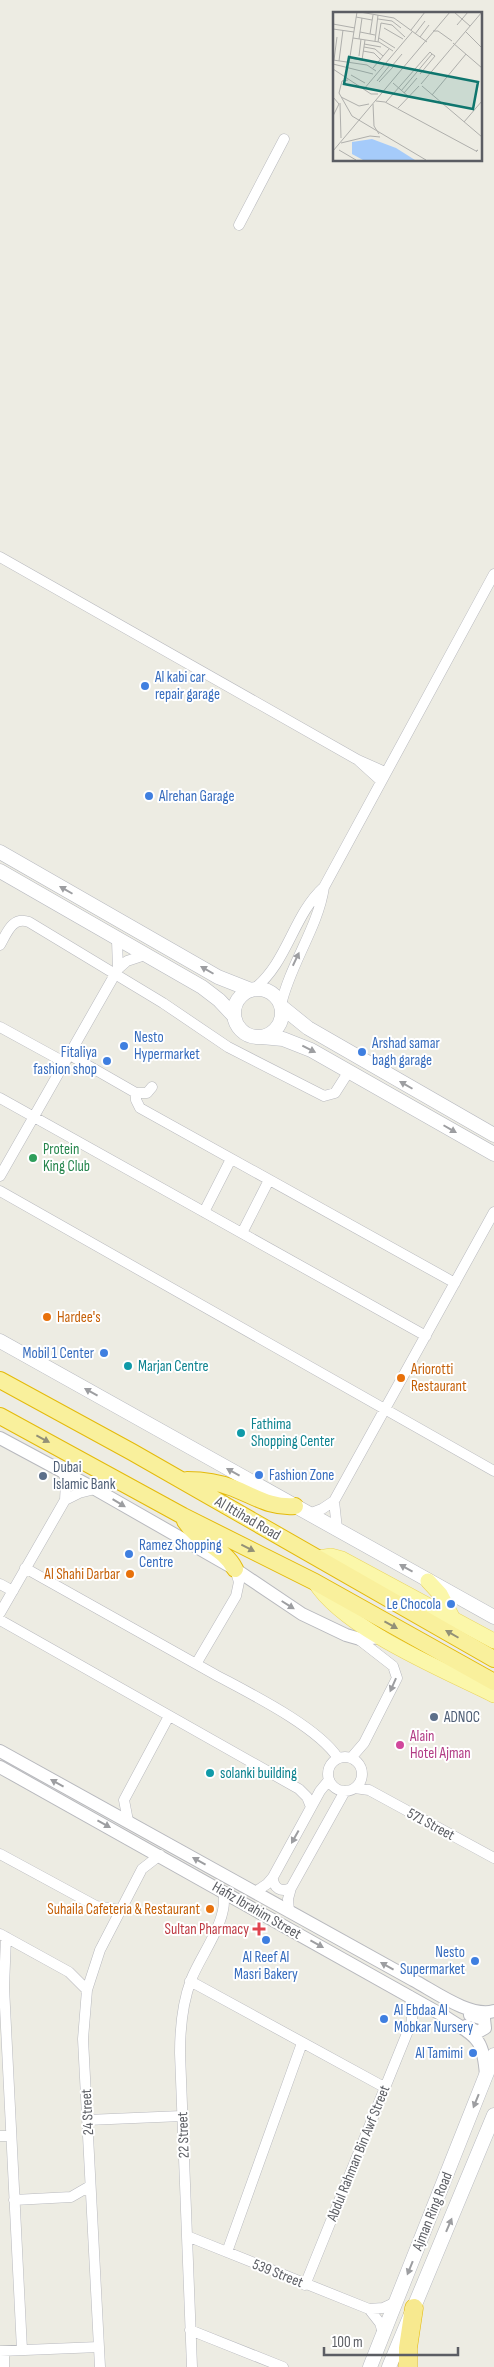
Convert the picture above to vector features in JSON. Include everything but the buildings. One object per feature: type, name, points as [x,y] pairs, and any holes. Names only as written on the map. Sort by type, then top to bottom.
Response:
[{"type":"highway","name":"Al Ittihad Road","points":[[0,1380],[182,1480],[494,1658]]},
{"type":"highway","name":"Al Ittihad Road","points":[[0,1416],[183,1516],[315,1582],[494,1682]]},
{"type":"highway","points":[[182,1480],[218,1484],[266,1504],[302,1510]]},
{"type":"highway","points":[[183,1516],[192,1530],[222,1552],[235,1569]]},
{"type":"highway","points":[[408,2367],[408,2348],[414,2308]]},
{"type":"main road","points":[[0,852],[218,977],[253,989],[262,989],[272,994],[281,1006],[308,1028],[494,1135]]},
{"type":"main road","points":[[0,872],[202,987],[219,1000],[234,1016],[241,1031],[251,1036],[283,1039],[302,1045],[494,1154]]},
{"type":"main road","points":[[234,1016],[238,999],[253,989]]},
{"type":"main road","points":[[262,1037],[272,1032],[280,1024],[281,1006]]},
{"type":"main road","points":[[0,1341],[494,1617]]},
{"type":"main road","points":[[319,1558],[331,1556],[342,1559],[494,1641]]},
{"type":"main road","points":[[428,1581],[440,1594],[452,1617]]},
{"type":"main road","points":[[315,1582],[323,1594],[339,1610],[382,1637],[494,1695]]},
{"type":"main road","name":"Ajman Ring Road","points":[[370,2367],[494,2055]]},
{"type":"main road","name":"Ajman Ring Road","points":[[389,2367],[494,2115]]},
{"type":"street","points":[[239,225],[284,139]]},
{"type":"street","points":[[0,557],[383,776]]},
{"type":"street","points":[[253,989],[272,971],[309,905],[324,887],[494,574]]},
{"type":"street","points":[[281,1006],[290,972],[320,907],[324,887]]},
{"type":"street","points":[[0,945],[12,925],[18,921],[25,921],[116,972],[228,1047],[324,1096],[335,1094],[348,1071]]},
{"type":"street","points":[[116,972],[117,940]]},
{"type":"street","points":[[0,1176],[116,972],[127,961],[144,955]]},
{"type":"street","points":[[0,1027],[136,1094],[147,1093],[152,1087]]},
{"type":"street","points":[[136,1094],[136,1100],[140,1108],[455,1283]]},
{"type":"street","points":[[0,1098],[426,1336]]},
{"type":"street","points":[[204,1212],[232,1160]]},
{"type":"street","points":[[242,1233],[269,1180]]},
{"type":"street","points":[[0,1191],[494,1471]]},
{"type":"street","points":[[302,1510],[322,1509],[334,1501],[494,1212]]},
{"type":"street","points":[[0,1438],[63,1471],[235,1569],[302,1614],[339,1632],[357,1638],[393,1666],[397,1678],[364,1743],[351,1758]]},
{"type":"street","points":[[0,1613],[65,1500],[66,1488],[63,1471]]},
{"type":"street","points":[[65,1500],[79,1492],[95,1489]]},
{"type":"street","points":[[334,1501],[337,1529]]},
{"type":"street","points":[[25,1568],[306,1728],[326,1743],[338,1758]]},
{"type":"street","points":[[196,1664],[236,1596],[238,1582],[235,1569]]},
{"type":"street","points":[[0,1584],[13,1591]]},
{"type":"street","points":[[236,1596],[256,1584]]},
{"type":"street","points":[[0,1620],[299,1789],[307,1797],[312,1807]]},
{"type":"street","points":[[357,1638],[382,1637]]},
{"type":"street","points":[[104,1809],[124,1800],[169,1716]]},
{"type":"street","name":"Hafiz Ibrahim Street","points":[[0,1751],[441,1995],[476,2012],[494,2010]]},
{"type":"street","points":[[289,1912],[288,1899],[291,1888],[345,1791],[358,1784],[362,1769],[357,1762],[351,1758],[338,1758]]},
{"type":"street","points":[[338,1758],[328,1770],[329,1780],[335,1788],[345,1791]]},
{"type":"street","name":"Hafiz Ibrahim Street","points":[[0,1767],[432,2008],[479,2042],[484,2054],[486,2076]]},
{"type":"street","points":[[255,1892],[267,1884],[273,1877],[320,1791],[329,1780]]},
{"type":"street","name":"571 Street","points":[[358,1784],[494,1858]]},
{"type":"street","points":[[299,1789],[320,1791]]},
{"type":"street","points":[[124,1800],[128,1822]]},
{"type":"street","points":[[139,1844],[142,1869]]},
{"type":"street","points":[[0,1854],[96,1906],[119,1910]]},
{"type":"street","name":"24 Street","points":[[100,2367],[83,2025],[87,1990],[92,1971],[119,1910],[142,1869],[160,1855]]},
{"type":"street","points":[[273,1877],[274,1884],[278,1889],[285,1890],[291,1888]]},
{"type":"street","name":"22 Street","points":[[192,2367],[180,2030],[190,1981],[224,1911],[223,1891]]},
{"type":"street","points":[[224,1911],[244,1903]]},
{"type":"street","points":[[96,1906],[110,1927]]},
{"type":"street","points":[[3,1936],[69,1972],[87,1990]]},
{"type":"street","points":[[3,1936],[4,2065],[11,2136],[22,2350]]},
{"type":"street","points":[[69,1972],[92,1971]]},
{"type":"street","points":[[190,1981],[384,2087]]},
{"type":"street","points":[[441,1995],[464,2013],[482,2018],[486,2025],[483,2030],[478,2032],[444,2016]]},
{"type":"street","name":"Abdul Rahman Bin Awf Street","points":[[305,2285],[412,2021],[410,1996]]},
{"type":"street","points":[[412,2021],[418,2015],[432,2008]]},
{"type":"street","points":[[227,2252],[302,2043]]},
{"type":"street","points":[[87,2120],[182,2116]]},
{"type":"street","points":[[0,2136],[11,2136]]},
{"type":"street","points":[[14,2200],[71,2197],[90,2186]]},
{"type":"street","points":[[71,2197],[92,2209]]},
{"type":"street","name":"539 Street","points":[[187,2236],[305,2285],[370,2309]]},
{"type":"street","points":[[370,2309],[383,2308],[396,2302]]},
{"type":"street","points":[[370,2309],[380,2323],[384,2333]]},
{"type":"street","points":[[190,2330],[277,2366]]},
{"type":"street","points":[[4,2367],[2,2351],[98,2346]]},
{"type":"place","name":"Al kabi car repair garage","points":[[145,686]]},
{"type":"place","name":"Alrehan Garage","points":[[149,796]]},
{"type":"place","name":"Nesto Hypermarket","points":[[124,1046]]},
{"type":"place","name":"Arshad samar bagh garage","points":[[362,1052]]},
{"type":"place","name":"Fitaliya fashion shop","points":[[107,1061]]},
{"type":"place","name":"Protein King Club","points":[[33,1158]]},
{"type":"place","name":"Hardee's","points":[[47,1317]]},
{"type":"place","name":"Mobil 1 Center","points":[[104,1353]]},
{"type":"place","name":"Marjan Centre","points":[[128,1366]]},
{"type":"place","name":"Ariorotti Restaurant","points":[[401,1378]]},
{"type":"place","name":"Fathima Shopping Center","points":[[241,1433]]},
{"type":"place","name":"Fashion Zone","points":[[259,1475]]},
{"type":"place","name":"Dubai Islamic Bank","points":[[43,1476]]},
{"type":"place","name":"Ramez Shopping Centre","points":[[129,1554]]},
{"type":"place","name":"Al Shahi Darbar","points":[[130,1574]]},
{"type":"place","name":"Le Chocola","points":[[451,1604]]},
{"type":"place","name":"ADNOC","points":[[434,1717]]},
{"type":"place","name":"Alain Hotel Ajman","points":[[400,1745]]},
{"type":"place","name":"solanki building","points":[[210,1773]]},
{"type":"place","name":"Suhaila Cafeteria & Restaurant","points":[[210,1909]]},
{"type":"place","name":"Sultan Pharmacy","points":[[259,1929]]},
{"type":"place","name":"Al Reef Al Masri Bakery","points":[[266,1940]]},
{"type":"place","name":"Nesto Supermarket","points":[[475,1961]]},
{"type":"place","name":"Al Ebdaa Al Mobkar Nursery","points":[[384,2019]]},
{"type":"place","name":"Al Tamimi","points":[[473,2053]]}]
